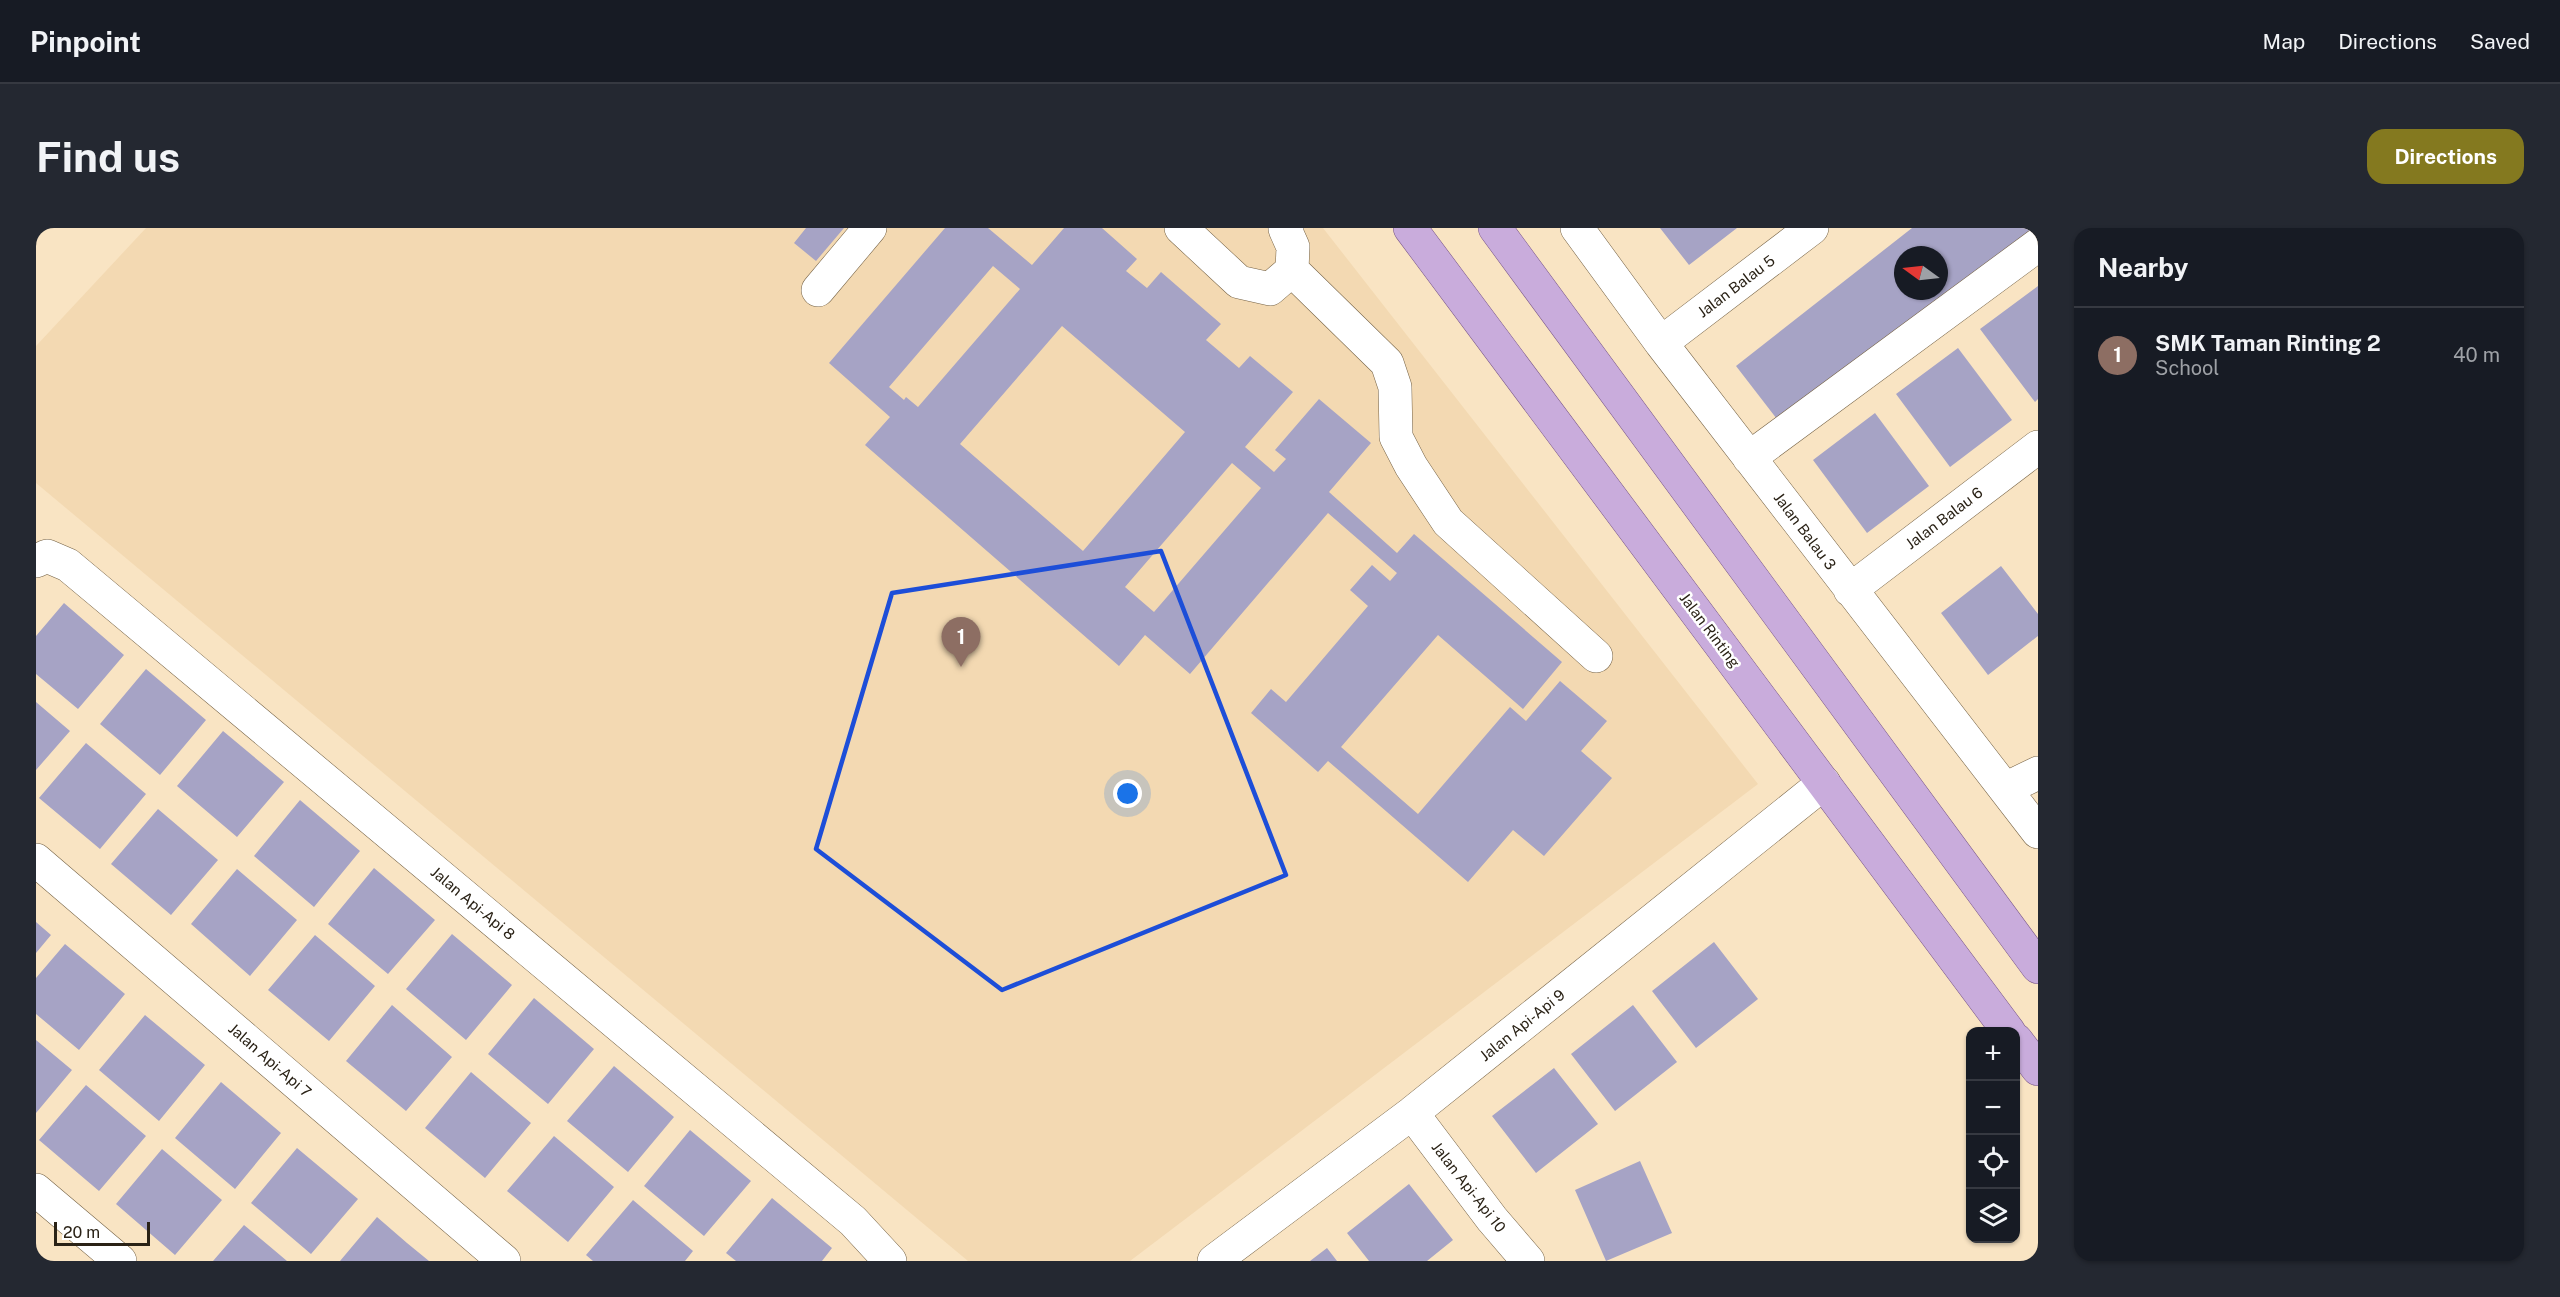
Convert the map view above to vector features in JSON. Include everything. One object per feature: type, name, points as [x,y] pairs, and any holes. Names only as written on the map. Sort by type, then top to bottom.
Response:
[{"type":"main road","name":"Jalan Rinting","points":[[1410,228],[2005,1027]]},
{"type":"main road","points":[[1495,228],[2038,968]]},
{"type":"main road","points":[[2020,1045],[2038,1069]]},
{"type":"street","points":[[818,290],[870,228]]},
{"type":"street","points":[[1181,228],[1239,282],[1270,289],[1292,270],[1293,247],[1285,228]]},
{"type":"street","name":"Jalan Balau 3","points":[[1577,228],[1660,343],[2038,832]]},
{"type":"street","name":"Jalan Balau 5","points":[[1660,343],[1812,228]]},
{"type":"street","points":[[1749,458],[2038,246]]},
{"type":"street","points":[[1292,270],[1387,363],[1395,387],[1396,437],[1411,466],[1448,522],[1596,656]]},
{"type":"street","name":"Jalan Balau 6","points":[[1850,590],[2038,447]]},
{"type":"street","name":"Jalan Api-Api 8","points":[[42,559],[68,565],[826,1198],[853,1221],[890,1261]]},
{"type":"street","points":[[2005,789],[2038,773]]},
{"type":"street","name":"Jalan Api-Api 9","points":[[1214,1261],[1412,1113],[1824,783]]},
{"type":"street","name":"Jalan Api-Api 7","points":[[36,860],[504,1261]]},
{"type":"street","name":"Jalan Api-Api 10","points":[[1412,1113],[1492,1219],[1528,1261]]},
{"type":"street","points":[[36,1190],[120,1261]]},
{"type":"highlighted area","points":[[1161,551],[1286,875],[1002,990],[816,849],[892,593]]},
{"type":"shaded area","points":[[146,228],[1323,228],[1758,784],[1130,1261],[968,1261],[36,483],[36,346]]},
{"type":"building","points":[[806,228],[844,228],[816,261],[794,243]]},
{"type":"building","points":[[945,228],[988,228],[1032,265],[1064,228],[1102,228],[1137,259],[1126,271],[1147,288],[1161,272],[1221,324],[1206,340],[1239,368],[1250,356],[1293,392],[1245,447],[1274,472],[1286,459],[1275,450],[1319,399],[1371,443],[1329,492],[1397,553],[1414,534],[1562,662],[1523,709],[1438,635],[1341,747],[1418,814],[1510,707],[1526,721],[1560,681],[1607,721],[1581,751],[1612,778],[1544,856],[1513,830],[1468,882],[1328,761],[1318,772],[1251,713],[1271,689],[1286,702],[1368,606],[1350,590],[1372,565],[1390,581],[1397,573],[1328,513],[1190,674],[1145,635],[1119,666],[865,445],[890,417],[829,363]],"holes":[[[993,266],[1020,289],[918,407],[906,397],[904,400],[889,387]],[[1062,326],[1185,432],[1083,551],[960,444]],[[1232,463],[1261,488],[1154,612],[1125,587]]]},
{"type":"building","points":[[1660,228],[1737,228],[1689,265]]},
{"type":"building","points":[[1912,228],[2038,228],[1948,298],[1948,246],[1894,246],[1894,300],[1946,300],[1783,427],[1736,366]]},
{"type":"building","points":[[2038,286],[2038,399],[2035,402],[1980,329]]},
{"type":"building","points":[[1958,348],[2012,420],[1950,467],[1896,394]]},
{"type":"building","points":[[1875,413],[1929,486],[1867,533],[1813,460]]},
{"type":"building","points":[[2001,566],[2038,614],[2038,636],[1988,675],[1941,613]]},
{"type":"building","points":[[64,603],[124,655],[78,709],[36,674],[36,636]]},
{"type":"building","points":[[146,669],[206,720],[160,775],[100,724]]},
{"type":"building","points":[[36,702],[70,731],[36,770]]},
{"type":"building","points":[[223,731],[284,782],[237,837],[177,786]]},
{"type":"building","points":[[86,743],[146,794],[100,849],[39,798]]},
{"type":"building","points":[[300,800],[360,851],[314,907],[254,856]]},
{"type":"building","points":[[158,809],[218,860],[171,915],[111,864]]},
{"type":"building","points":[[374,868],[435,920],[388,974],[328,924]]},
{"type":"building","points":[[237,869],[297,920],[250,976],[191,924]]},
{"type":"building","points":[[36,922],[51,935],[36,953]]},
{"type":"building","points":[[452,934],[512,985],[466,1040],[406,989]]},
{"type":"building","points":[[315,935],[375,986],[329,1041],[268,990]]},
{"type":"building","points":[[1714,942],[1758,999],[1696,1048],[1652,991]]},
{"type":"building","points":[[65,944],[125,994],[79,1050],[36,1014],[36,978]]},
{"type":"building","points":[[534,998],[594,1049],[548,1104],[488,1054]]},
{"type":"building","points":[[392,1005],[452,1057],[406,1111],[346,1061]]},
{"type":"building","points":[[1633,1005],[1677,1062],[1615,1111],[1571,1054]]},
{"type":"building","points":[[145,1015],[205,1065],[159,1121],[99,1070]]},
{"type":"building","points":[[36,1040],[72,1070],[36,1113]]},
{"type":"building","points":[[614,1066],[674,1117],[628,1172],[567,1121]]},
{"type":"building","points":[[1554,1068],[1598,1124],[1536,1173],[1492,1116]]},
{"type":"building","points":[[471,1072],[531,1123],[485,1178],[425,1128]]},
{"type":"building","points":[[221,1082],[281,1133],[235,1189],[175,1138]]},
{"type":"building","points":[[86,1085],[146,1136],[99,1191],[39,1140]]},
{"type":"building","points":[[690,1130],[751,1181],[704,1236],[644,1186]]},
{"type":"building","points":[[554,1136],[614,1187],[568,1242],[507,1191]]},
{"type":"building","points":[[297,1148],[358,1199],[311,1254],[251,1203]]},
{"type":"building","points":[[162,1149],[222,1200],[175,1255],[116,1204]]},
{"type":"building","points":[[1640,1161],[1672,1233],[1606,1261],[1575,1190]]},
{"type":"building","points":[[1409,1184],[1453,1240],[1427,1261],[1369,1261],[1347,1233]]},
{"type":"building","points":[[772,1198],[832,1248],[822,1261],[736,1261],[726,1253]]},
{"type":"building","points":[[633,1200],[693,1251],[685,1261],[593,1261],[586,1255]]},
{"type":"building","points":[[377,1217],[407,1243],[429,1261],[340,1261]]},
{"type":"building","points":[[244,1225],[274,1250],[287,1261],[213,1261]]},
{"type":"building","points":[[1327,1248],[1337,1261],[1310,1261]]},
{"type":"place","name":"SMK Taman Rinting 2","points":[[961,667]]}]
